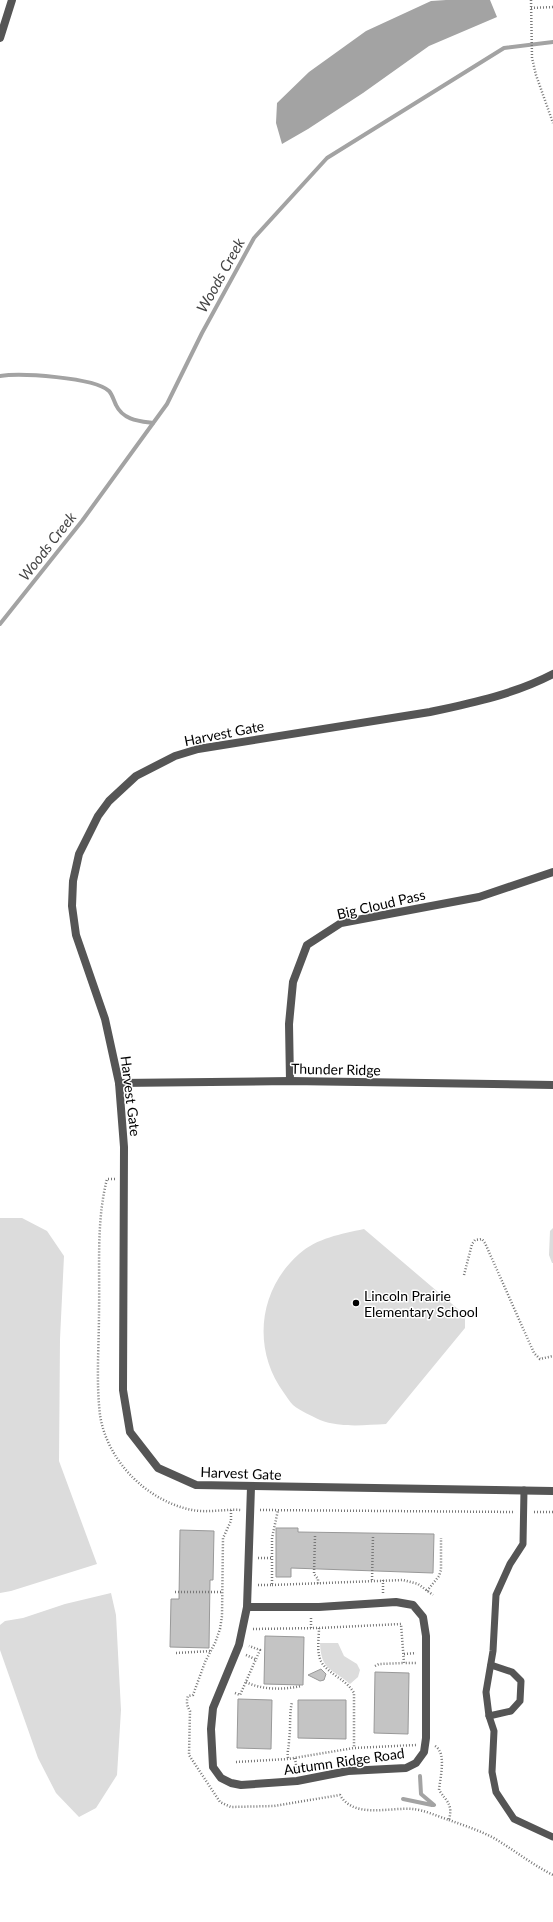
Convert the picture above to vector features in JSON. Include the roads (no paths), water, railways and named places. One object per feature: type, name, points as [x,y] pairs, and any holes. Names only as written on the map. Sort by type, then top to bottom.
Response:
[{"type":"street","points":[[0,38],[12,0]]},
{"type":"street","name":"Harvest Gate","points":[[553,674],[501,695],[430,712],[198,749],[175,756],[152,767],[136,776],[109,801],[98,816],[79,854],[73,881],[72,906],[76,935],[104,1019],[119,1083],[124,1147],[123,1390],[130,1432],[158,1468],[196,1485],[251,1487],[553,1490]]},
{"type":"street","name":"Big Cloud Pass","points":[[290,1081],[289,1024],[293,982],[307,945],[341,923],[479,897],[553,872]]},
{"type":"street","name":"Thunder Ridge","points":[[119,1083],[290,1081],[553,1085]]},
{"type":"street","name":"Autumn Ridge Road","points":[[247,1607],[319,1607],[396,1602],[413,1605],[423,1617],[426,1636],[426,1738],[424,1752],[416,1763],[406,1768],[348,1771],[277,1783],[241,1785],[231,1783],[222,1778],[213,1767],[211,1729],[213,1708],[239,1645],[247,1607],[251,1487]]},
{"type":"lane","points":[[524,1490],[523,1544],[510,1564],[496,1595],[494,1651],[490,1665],[486,1692],[489,1716],[494,1731],[492,1772],[496,1792],[514,1819],[553,1837]]},
{"type":"lane","points":[[489,1716],[512,1711],[520,1701],[521,1681],[512,1672],[490,1665]]},
{"type":"waterway","name":"Woods Creek","points":[[0,624],[82,521],[167,404],[202,333],[254,238],[327,158],[504,48],[553,42]]},
{"type":"waterway","points":[[0,376],[23,375],[56,377],[88,382],[101,386],[109,391],[119,410],[127,417],[153,423]]},
{"type":"waterway","points":[[420,1776],[421,1794],[434,1805]]},
{"type":"waterway","points":[[403,1799],[432,1805]]},
{"type":"place","name":"Lincoln Prairie Elementary School","points":[[356,1303]]}]
